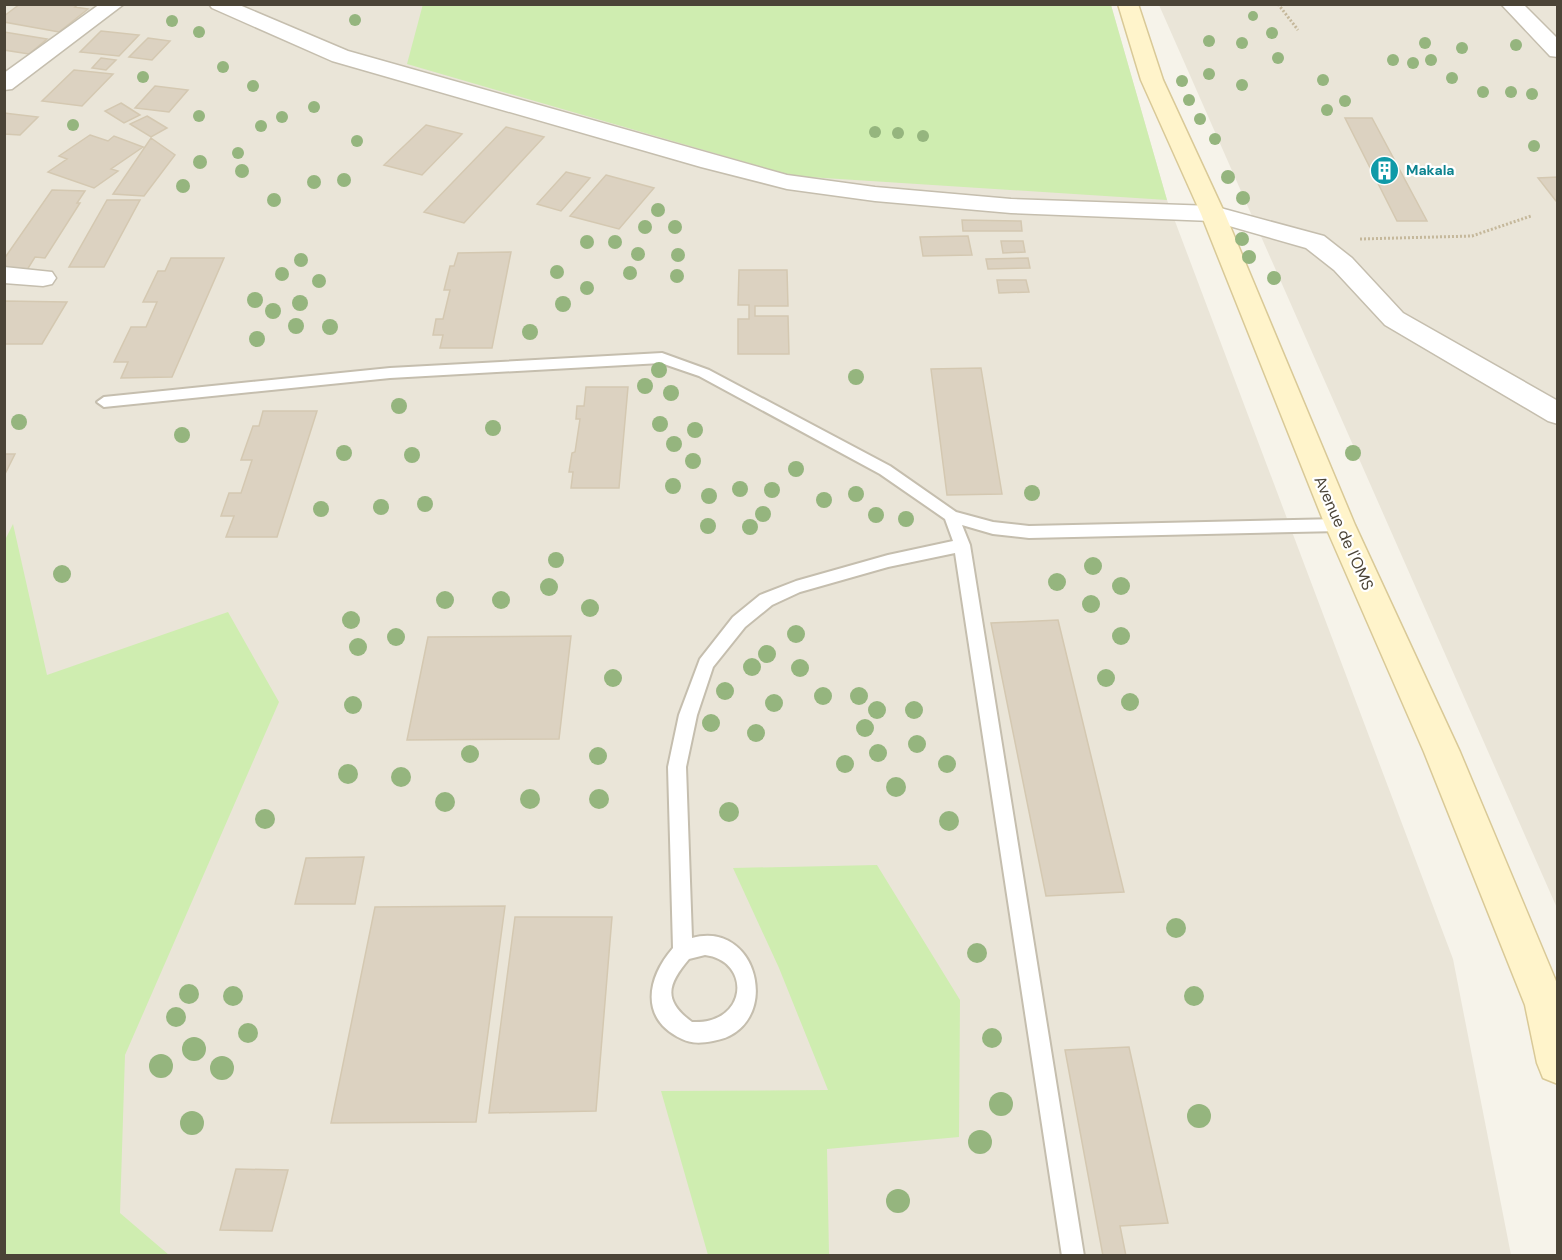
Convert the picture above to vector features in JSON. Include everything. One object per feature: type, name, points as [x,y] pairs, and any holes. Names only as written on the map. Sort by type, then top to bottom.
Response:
[{"type":"street","points":[[4,84],[114,4]]},
{"type":"street","points":[[219,4],[340,56],[709,162],[787,182],[875,194],[1011,206],[1214,214],[1315,242],[1343,264],[1394,319],[1557,414]]},
{"type":"street","name":"Avenue de l'OMS","points":[[1128,4],[1152,80],[1214,214],[1340,525],[1442,752],[1551,1016],[1557,1063]]},
{"type":"street","points":[[1511,4],[1557,51]]},
{"type":"street","points":[[4,275],[43,278]]},
{"type":"lane","points":[[104,402],[390,373],[662,358],[704,373],[885,470],[951,516],[993,528],[1029,532],[1340,525]]},
{"type":"lane","points":[[951,516],[962,545],[1073,1256]]},
{"type":"lane","points":[[683,951],[706,945],[729,952],[745,970],[748,996],[736,1019],[714,1032],[689,1032],[668,1017],[660,994],[665,970],[683,951],[677,767],[688,715],[706,663],[739,622],[776,596],[796,587],[888,561],[962,545]]},
{"type":"path","points":[[1278,4],[1298,30]]},
{"type":"path","points":[[1315,242],[1472,236],[1531,216]]},
{"type":"shaded area","points":[[5,5],[1111,5],[1167,200],[1453,959],[1511,1255],[5,1256]]},
{"type":"shaded area","points":[[1159,5],[1557,5],[1557,908]]},
{"type":"green space","points":[[423,4],[1111,5],[1167,200],[793,176],[407,64]]},
{"type":"green space","points":[[13,524],[47,675],[228,612],[279,702],[125,1055],[120,1213],[169,1255],[5,1255],[4,542]]},
{"type":"green space","points":[[877,865],[960,1000],[959,1137],[827,1149],[829,1255],[708,1255],[661,1091],[828,1090],[779,968],[733,868]]},
{"type":"building","points":[[20,4],[79,4],[75,7],[88,9],[59,32],[4,22],[4,16]]},
{"type":"building","points":[[101,31],[139,35],[119,56],[80,52]]},
{"type":"building","points":[[4,32],[47,39],[29,54],[4,50]]},
{"type":"building","points":[[148,38],[170,41],[152,60],[129,57]]},
{"type":"building","points":[[101,58],[116,60],[106,70],[92,68]]},
{"type":"building","points":[[74,70],[113,74],[82,106],[42,101]]},
{"type":"building","points":[[155,86],[188,90],[169,112],[135,108]]},
{"type":"building","points":[[121,103],[140,115],[124,123],[105,111]]},
{"type":"building","points":[[4,113],[38,117],[20,135],[4,134]]},
{"type":"building","points":[[147,116],[167,128],[151,137],[130,124]]},
{"type":"building","name":"Makala","points":[[1345,118],[1372,118],[1427,221],[1397,221]]},
{"type":"building","points":[[426,125],[462,134],[422,175],[384,165]]},
{"type":"building","points":[[506,127],[544,137],[464,223],[424,212]]},
{"type":"building","points":[[90,135],[108,141],[114,136],[143,147],[111,169],[118,171],[94,188],[48,172],[67,159],[59,156]]},
{"type":"building","points":[[151,138],[175,155],[144,196],[113,194]]},
{"type":"building","points":[[566,172],[590,178],[561,211],[537,204]]},
{"type":"building","points":[[606,175],[654,188],[619,229],[570,216]]},
{"type":"building","points":[[1558,177],[1558,201],[1556,201],[1538,178]]},
{"type":"building","points":[[52,190],[85,191],[77,203],[80,203],[45,258],[35,257],[27,270],[4,269],[4,259]]},
{"type":"building","points":[[107,200],[140,200],[104,267],[69,267]]},
{"type":"building","points":[[962,220],[1021,221],[1022,231],[963,231]]},
{"type":"building","points":[[968,236],[972,255],[923,256],[920,237]]},
{"type":"building","points":[[1001,241],[1023,241],[1025,252],[1003,253]]},
{"type":"building","points":[[511,252],[492,348],[440,348],[443,335],[433,335],[436,319],[443,319],[450,290],[444,290],[450,266],[454,266],[458,253]]},
{"type":"building","points":[[171,258],[224,258],[172,377],[121,378],[128,362],[114,362],[131,327],[146,327],[157,302],[143,302],[158,271],[165,271]]},
{"type":"building","points":[[1028,258],[1030,268],[988,269],[986,259]]},
{"type":"building","points":[[739,270],[787,270],[788,306],[755,306],[755,316],[788,316],[789,354],[738,354],[738,319],[749,319],[749,305],[738,305]]},
{"type":"building","points":[[997,280],[1026,280],[1029,292],[999,293]]},
{"type":"building","points":[[4,301],[67,302],[42,344],[4,344]]},
{"type":"building","points":[[981,368],[1002,494],[947,495],[931,369]]},
{"type":"building","points":[[586,387],[628,387],[619,488],[571,488],[573,472],[569,472],[572,453],[575,452],[580,419],[576,419],[577,406],[584,406]]},
{"type":"building","points":[[263,411],[317,411],[277,537],[226,537],[234,516],[221,516],[229,493],[241,493],[252,460],[241,460],[253,426],[259,426]]},
{"type":"building","points":[[4,454],[15,454],[4,476]]},
{"type":"building","points":[[1058,620],[1124,892],[1046,896],[991,623]]},
{"type":"building","points":[[571,636],[559,739],[407,740],[428,637]]},
{"type":"building","points":[[364,857],[355,904],[295,904],[306,858]]},
{"type":"building","points":[[505,906],[476,1122],[331,1123],[375,907]]},
{"type":"building","points":[[515,917],[612,917],[596,1111],[489,1113]]},
{"type":"building","points":[[1129,1047],[1168,1223],[1120,1226],[1126,1256],[1103,1256],[1065,1050]]},
{"type":"building","points":[[236,1169],[288,1170],[272,1231],[220,1230]]},
{"type":"place","name":"Makala","points":[[1385,170]]}]
